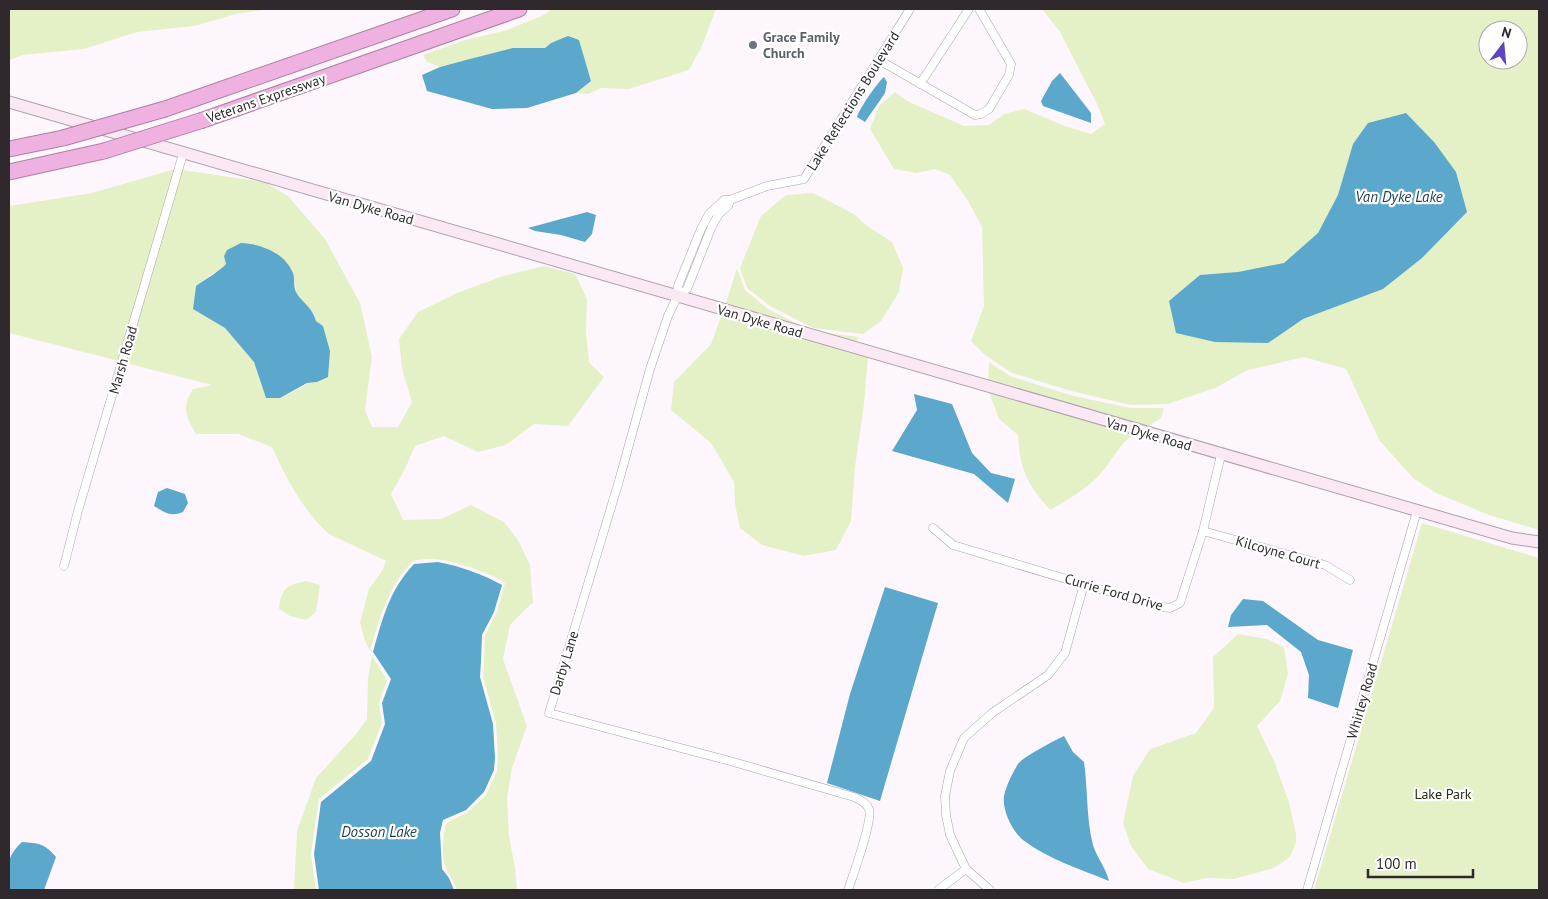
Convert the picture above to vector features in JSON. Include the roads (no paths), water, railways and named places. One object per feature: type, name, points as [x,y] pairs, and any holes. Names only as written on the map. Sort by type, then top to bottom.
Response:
[{"type":"highway","name":"Veterans Expressway","points":[[9,149],[63,138],[165,109],[452,9]]},
{"type":"highway","name":"Veterans Expressway","points":[[9,172],[104,151],[203,120],[519,9]]},
{"type":"main road","name":"Van Dyke Road","points":[[9,102],[1221,455],[1512,538],[1539,542]]},
{"type":"main road","name":"Van Dyke Road","points":[[1512,538],[1539,550]]},
{"type":"street","name":"Lake Reflections Boulevard","points":[[677,297],[686,289],[712,226],[728,206],[730,200],[766,186],[804,179],[910,9]]},
{"type":"street","points":[[920,84],[969,9]]},
{"type":"street","points":[[879,60],[975,115],[981,114],[989,109],[1009,75],[1011,64],[980,9]]},
{"type":"street","name":"Marsh Road","points":[[64,566],[78,512],[183,154]]},
{"type":"street","name":"Darby Lane","points":[[677,297],[668,316],[650,370],[617,488],[549,713],[730,761],[854,797],[862,801],[868,807],[870,815],[848,890]]},
{"type":"street","name":"Currie Ford Drive","points":[[933,528],[953,544],[1156,606],[1170,608],[1180,603],[1203,531],[1221,455]]},
{"type":"street","name":"Whirley Road","points":[[1307,890],[1417,511]]},
{"type":"street","name":"Kilcoyne Court","points":[[1203,531],[1325,565],[1350,580]]},
{"type":"street","points":[[990,890],[966,870],[950,835],[945,796],[950,770],[964,738],[992,713],[1048,675],[1065,653],[1084,584]]},
{"type":"street","points":[[938,890],[966,870]]},
{"type":"water","points":[[568,36],[579,40],[591,81],[576,93],[527,108],[492,109],[427,91],[422,75],[440,67],[513,48],[545,48],[551,43]]},
{"type":"water","points":[[1060,73],[1091,113],[1091,123],[1043,106],[1041,101],[1052,81]]},
{"type":"water","points":[[884,77],[887,82],[885,93],[865,122],[857,117],[858,113]]},
{"type":"water","name":"Van Dyke Lake","points":[[1406,113],[1434,142],[1456,172],[1467,212],[1422,258],[1383,289],[1303,319],[1268,343],[1215,342],[1176,333],[1169,301],[1200,275],[1238,272],[1284,263],[1318,233],[1338,195],[1353,144],[1368,123]]},
{"type":"water","points":[[587,212],[596,215],[592,234],[585,242],[528,228]]},
{"type":"water","points":[[241,243],[271,250],[289,266],[294,275],[296,292],[312,312],[316,321],[323,326],[330,351],[328,377],[317,382],[307,383],[280,398],[266,398],[254,362],[225,328],[193,309],[196,286],[223,267],[226,264],[224,256],[227,250]]},
{"type":"water","points":[[914,394],[952,404],[972,453],[991,473],[1015,479],[1008,503],[974,474],[892,451],[917,410]]},
{"type":"water","points":[[167,488],[185,494],[188,503],[183,512],[168,514],[154,506],[158,492]]},
{"type":"water","name":"Dosson Lake","points":[[438,562],[471,571],[502,585],[494,612],[482,635],[480,677],[493,724],[494,770],[484,792],[466,810],[443,820],[440,833],[442,869],[449,878],[454,890],[319,890],[314,854],[321,802],[371,761],[385,724],[382,703],[391,679],[373,652],[384,616],[398,584],[414,564]]},
{"type":"water","points":[[885,587],[938,603],[880,801],[827,783],[850,694]]},
{"type":"water","points":[[1243,599],[1263,601],[1318,640],[1353,650],[1338,708],[1308,698],[1309,675],[1301,652],[1267,625],[1228,627],[1231,615]]},
{"type":"water","points":[[1064,736],[1073,752],[1084,762],[1088,814],[1093,845],[1109,881],[1064,863],[1033,847],[1019,836],[1006,814],[1004,796],[1018,764],[1033,753]]},
{"type":"water","points":[[22,842],[41,845],[56,857],[44,890],[9,890],[8,869],[10,859],[12,853]]},
{"type":"place","name":"Grace Family Church","points":[[753,45]]},
{"type":"park label","name":"Lake Park","points":[[1443,794]]}]
